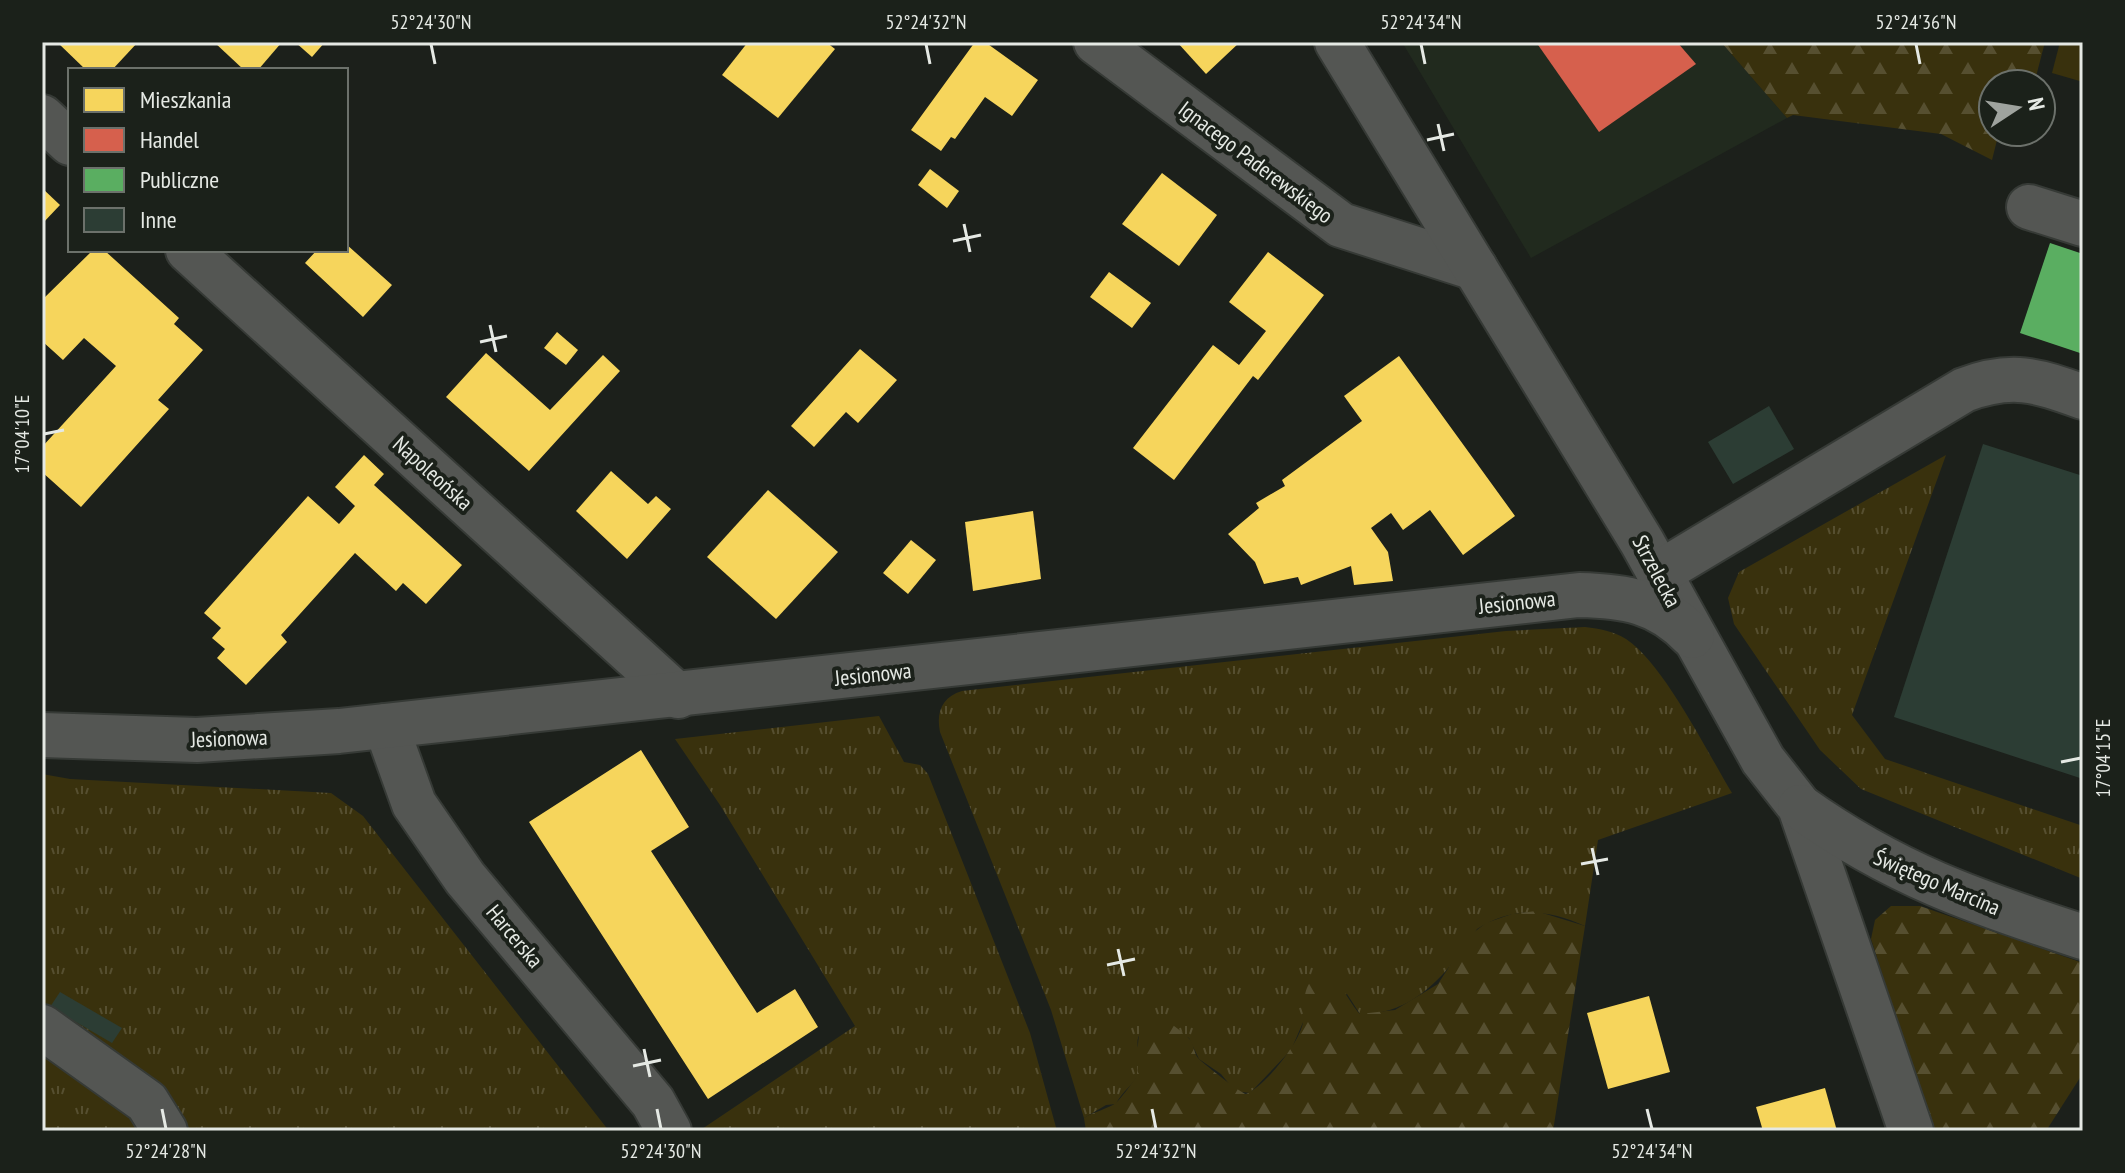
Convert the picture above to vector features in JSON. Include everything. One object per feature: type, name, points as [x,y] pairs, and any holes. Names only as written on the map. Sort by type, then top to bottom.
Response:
[{"type":"street","name":"Ignacego Paderewskiego","points":[[1096,42],[1341,225],[1475,268]]},
{"type":"street","name":"Strzelecka","points":[[1337,42],[1659,573],[1763,760],[1800,807],[1911,1131]]},
{"type":"street","points":[[42,117],[68,141]]},
{"type":"street","points":[[2029,207],[2083,224]]},
{"type":"street","name":"Napoleońska","points":[[190,252],[678,696]]},
{"type":"street","points":[[1659,573],[1964,390],[2005,378],[2027,379],[2083,397]]},
{"type":"street","name":"Jesionowa","points":[[42,735],[197,740],[386,726],[1579,595],[1640,600],[1670,615],[1692,636]]},
{"type":"street","name":"Harcerska","points":[[386,726],[414,804],[465,878],[653,1102],[669,1131]]},
{"type":"street","name":"Świętego Marcina","points":[[1800,807],[1851,843],[1896,869],[1946,891],[2083,937]]},
{"type":"street","points":[[42,1027],[147,1102],[165,1131]]},
{"type":"shaded area","points":[[1402,42],[1721,42],[1787,118],[1531,258]]},
{"type":"green space","points":[[1721,42],[2045,42],[2038,68],[1977,68],[1977,148],[1995,148],[1992,160],[1941,134],[1793,115],[1787,118]]},
{"type":"green space","points":[[2060,42],[2083,42],[2083,82],[2057,74],[2057,68],[2053,68]]},
{"type":"green space","points":[[1946,455],[1852,715],[1885,759],[2083,826],[2083,879],[1861,789],[1820,750],[1734,624],[1728,598],[1739,572]]},
{"type":"green space","points":[[1585,627],[1616,634],[1640,651],[1670,688],[1732,793],[1598,840],[1585,926],[1557,916],[1531,912],[1504,916],[1491,922],[1477,929],[1442,975],[1414,999],[1380,1012],[1360,1014],[1347,994],[1304,1020],[1291,1050],[1250,1093],[1235,1091],[1221,1074],[1199,1059],[1189,1038],[1155,1020],[1140,1033],[1139,1072],[1134,1080],[1116,1104],[1106,1105],[1084,1118],[1051,1010],[940,732],[939,718],[945,701],[962,691],[1506,631]]},
{"type":"green space","points":[[879,716],[904,762],[920,765],[928,774],[1030,1033],[1057,1131],[699,1131],[855,1026],[720,805],[675,739]]},
{"type":"green space","points":[[42,774],[70,779],[331,793],[363,816],[609,1131],[42,1131]]},
{"type":"green space","points":[[1891,906],[1920,906],[2083,963],[2083,1073],[2046,1131],[1933,1131],[1871,939],[1875,920]]},
{"type":"green space","points":[[1536,911],[1585,926],[1553,1131],[1086,1131],[1084,1118],[1116,1103],[1135,1079],[1140,1033],[1143,1025],[1150,1020],[1161,1019],[1177,1028],[1191,1041],[1201,1061],[1246,1094],[1271,1074],[1295,1041],[1303,1022],[1306,990],[1312,980],[1321,978],[1335,982],[1360,1014],[1395,1010],[1438,984],[1469,936],[1486,923],[1512,914]]},
{"type":"building: Mieszkania","points":[[57,42],[138,42],[114,68],[84,68]]},
{"type":"building: Mieszkania","points":[[214,42],[282,42],[260,68],[242,68]]},
{"type":"building: Mieszkania","points":[[295,42],[325,42],[312,57]]},
{"type":"building: Mieszkania","points":[[748,42],[826,42],[835,49],[778,118],[722,75]]},
{"type":"building: Mieszkania","points":[[975,42],[985,42],[1038,80],[1012,116],[985,97],[955,139],[951,137],[941,151],[911,130]]},
{"type":"building: Mieszkania","points":[[1177,42],[1240,42],[1206,74]]},
{"type":"building: Mieszkania","points":[[930,169],[959,191],[947,208],[918,185]]},
{"type":"building: Mieszkania","points":[[1162,173],[1217,215],[1179,266],[1122,224]]},
{"type":"building: Mieszkania","points":[[42,188],[60,205],[42,224]]},
{"type":"building: Mieszkania","points":[[348,246],[392,285],[363,317],[305,263],[315,252],[348,252]]},
{"type":"building: Mieszkania","points":[[91,252],[106,252],[179,318],[174,324],[203,350],[158,400],[169,409],[81,507],[42,472],[42,447],[116,366],[84,338],[63,360],[42,341],[42,300]]},
{"type":"building: Mieszkania","points":[[1268,252],[1324,295],[1258,380],[1253,376],[1174,480],[1133,448],[1213,345],[1239,365],[1266,331],[1229,302]]},
{"type":"building: Mieszkania","points":[[1109,272],[1151,303],[1132,328],[1090,297]]},
{"type":"building: Mieszkania","points":[[557,332],[578,350],[566,365],[544,348]]},
{"type":"building: Mieszkania","points":[[860,349],[897,380],[858,423],[846,412],[814,447],[791,426]]},
{"type":"building: Mieszkania","points":[[486,353],[550,410],[603,355],[620,371],[529,471],[446,397]]},
{"type":"building: Mieszkania","points":[[1399,356],[1515,516],[1463,555],[1430,510],[1403,530],[1391,513],[1371,528],[1388,552],[1393,581],[1354,585],[1351,566],[1301,585],[1298,577],[1264,584],[1255,562],[1228,534],[1259,508],[1256,503],[1285,486],[1282,480],[1362,421],[1344,396]]},
{"type":"building: Mieszkania","points":[[364,455],[384,474],[374,485],[462,565],[426,604],[403,583],[396,591],[355,553],[281,635],[287,642],[246,685],[217,658],[225,649],[212,638],[221,628],[204,613],[308,496],[339,524],[355,506],[335,487]]},
{"type":"building: Mieszkania","points":[[611,471],[648,504],[656,496],[671,509],[627,559],[576,511]]},
{"type":"building: Mieszkania","points":[[768,490],[838,552],[776,619],[707,557]]},
{"type":"building: Mieszkania","points":[[1033,511],[1041,579],[973,591],[965,522]]},
{"type":"building: Mieszkania","points":[[911,540],[936,560],[908,594],[883,573]]},
{"type":"building: Mieszkania","points":[[641,750],[689,827],[651,851],[757,1013],[795,989],[818,1027],[708,1099],[529,822]]},
{"type":"building: Mieszkania","points":[[1649,996],[1670,1072],[1608,1089],[1587,1013]]},
{"type":"building: Mieszkania","points":[[1825,1088],[1837,1131],[1763,1131],[1756,1107]]},
{"type":"building: Handel","points":[[1536,42],[1677,42],[1696,64],[1599,132]]},
{"type":"building: Publiczne","points":[[2050,243],[2083,254],[2083,354],[2020,333]]},
{"type":"building: Inne","points":[[1769,406],[1794,449],[1733,484],[1708,442]]},
{"type":"building: Inne","points":[[1983,444],[2083,476],[2083,779],[1894,717]]},
{"type":"building: Inne","points":[[60,992],[122,1028],[112,1043],[50,1007]]}]
